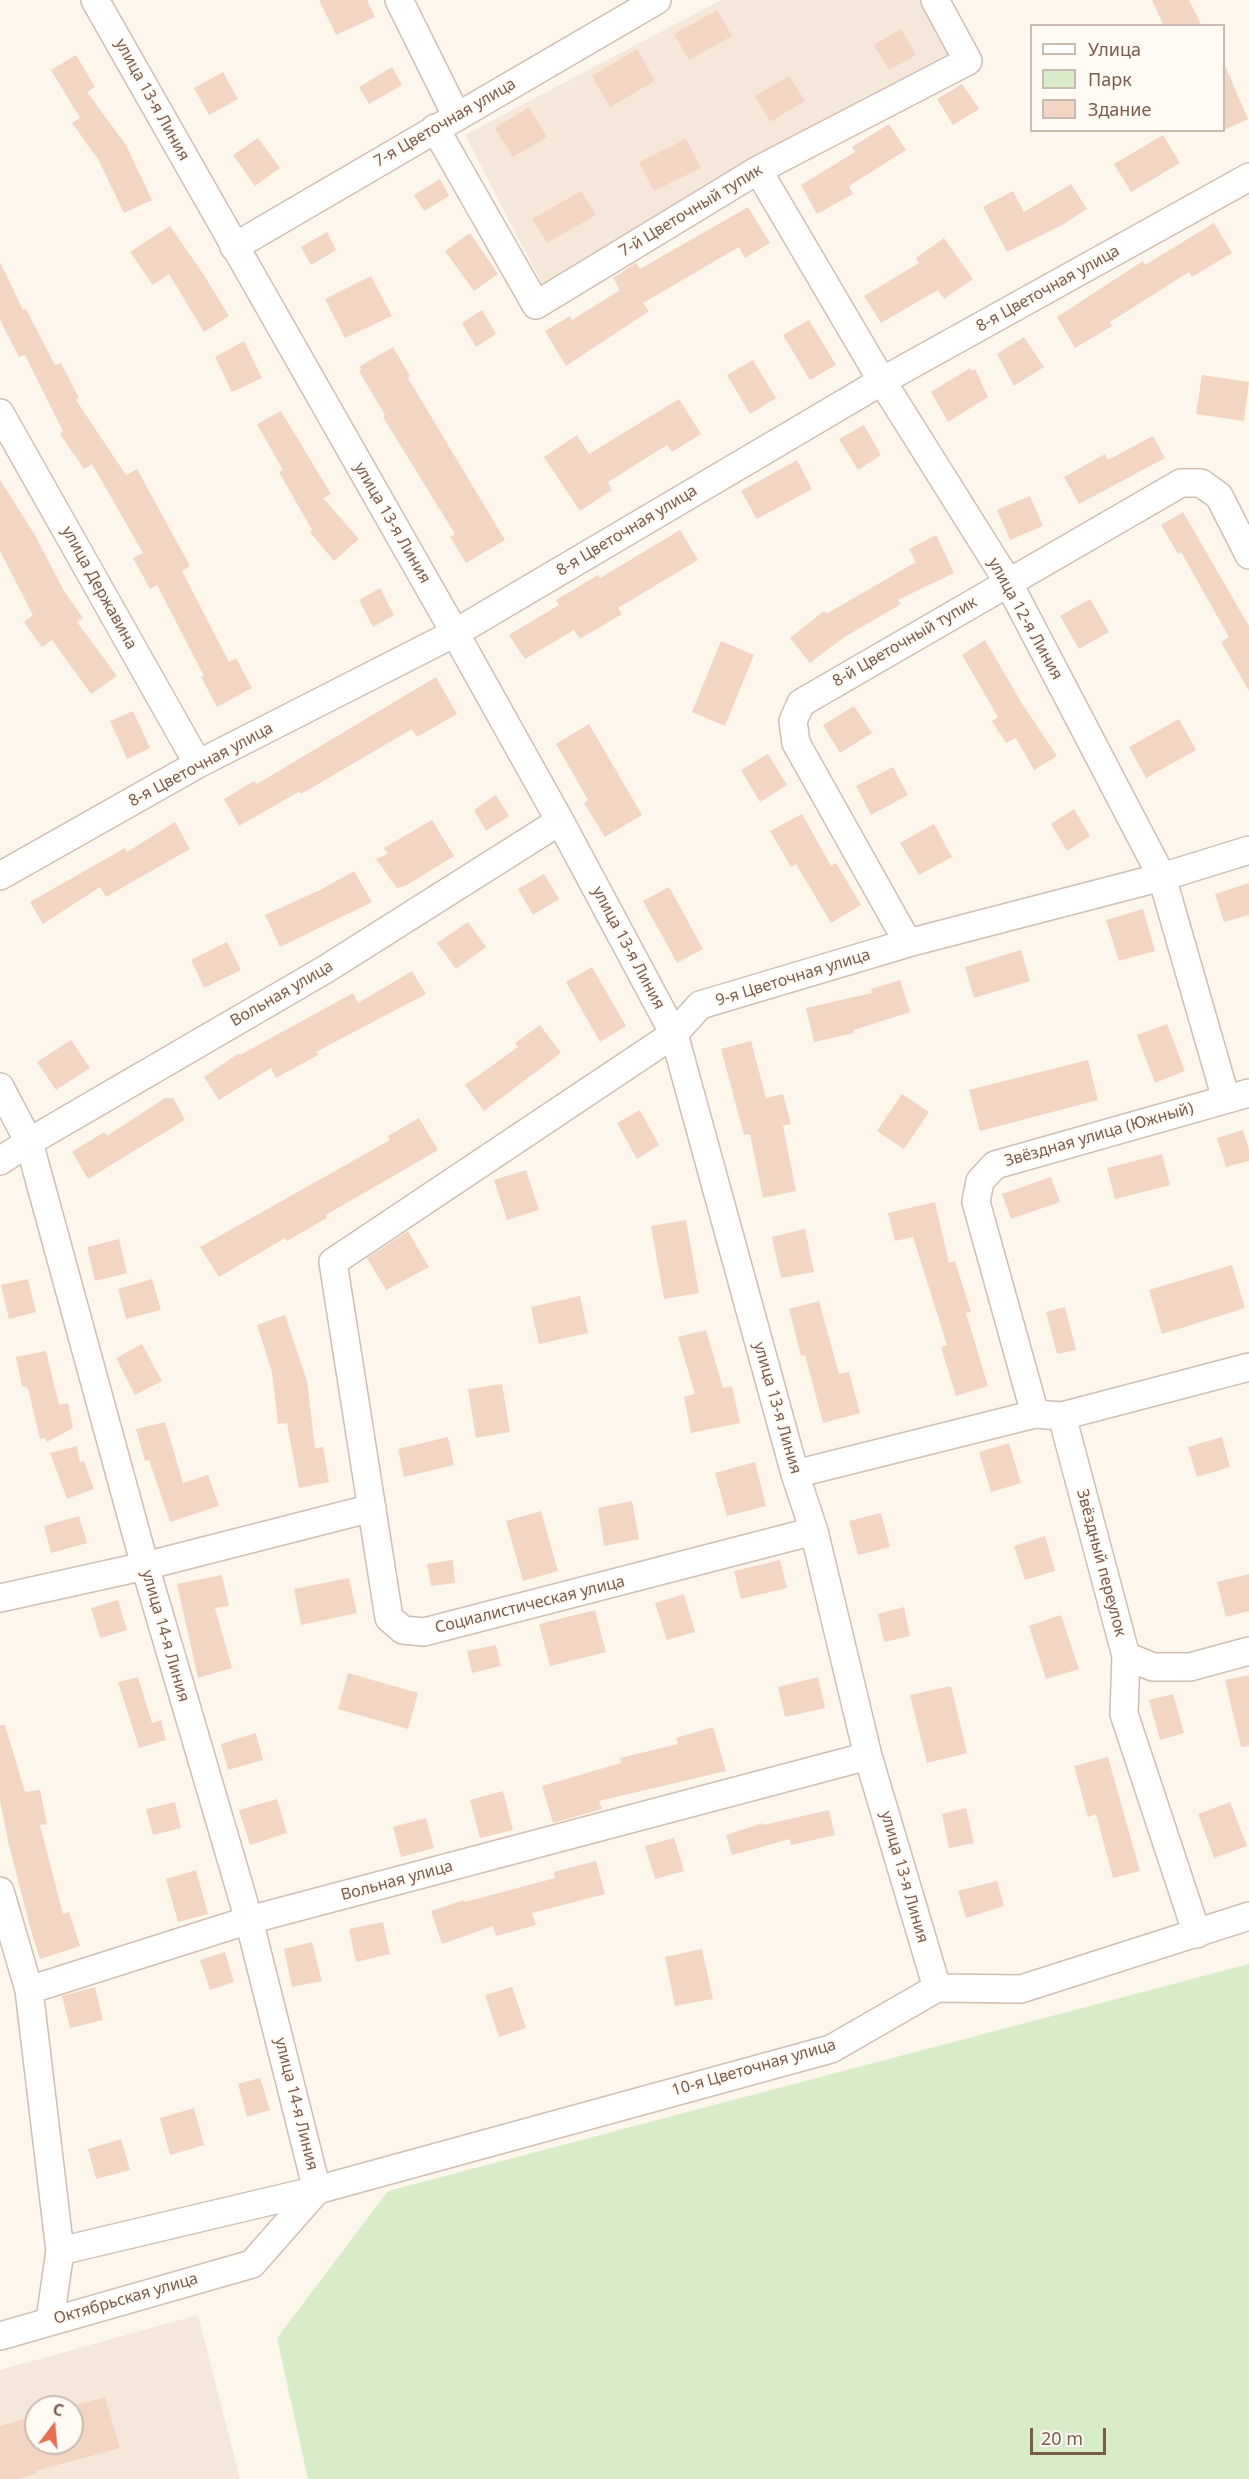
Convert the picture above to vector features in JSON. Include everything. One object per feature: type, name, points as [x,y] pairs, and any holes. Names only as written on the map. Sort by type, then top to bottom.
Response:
[{"type":"street","name":"улица 13-я Линия","points":[[95,0],[455,633],[560,821],[674,1034],[795,1474],[814,1531],[868,1756],[937,1988]]},
{"type":"street","points":[[399,0],[446,123]]},
{"type":"street","name":"7-я Цветочная улица","points":[[234,247],[657,0]]},
{"type":"street","name":"7-й Цветочный тупик","points":[[446,123],[536,305],[758,170],[968,61],[935,0]]},
{"type":"street","name":"улица 12-я Линия","points":[[758,170],[882,381],[1008,582],[1162,877],[1238,1096]]},
{"type":"street","name":"8-я Цветочная улица","points":[[0,876],[198,764],[455,633],[882,381],[1249,177]]},
{"type":"street","name":"улица Державина","points":[[0,413],[198,764]]},
{"type":"street","name":"8-й Цветочный тупик","points":[[908,943],[796,743],[793,721],[801,703],[1181,483],[1200,483],[1219,496],[1249,555]]},
{"type":"street","name":"Вольная улица","points":[[0,1161],[326,969],[560,821]]},
{"type":"street","name":"9-я Цветочная улица","points":[[333,1262],[674,1034],[700,1005],[908,943],[1162,877],[1249,850]]},
{"type":"street","name":"улица 14-я Линия","points":[[0,1087],[29,1142],[145,1566],[249,1920],[317,2190]]},
{"type":"street","name":"Звёздная улица (Южный)","points":[[1035,1414],[976,1202],[980,1181],[995,1165],[1238,1096]]},
{"type":"street","name":"Социалистическая улица","points":[[333,1262],[388,1618],[403,1630],[424,1632],[814,1531]]},
{"type":"street","points":[[795,1474],[1035,1414],[1062,1416],[1249,1367]]},
{"type":"street","name":"Звёздный переулок","points":[[1062,1416],[1126,1656],[1154,1667],[1190,1667],[1249,1651]]},
{"type":"street","points":[[0,1598],[145,1566],[372,1508]]},
{"type":"street","points":[[1126,1656],[1124,1714],[1197,1934]]},
{"type":"street","name":"Вольная улица","points":[[29,1990],[249,1920],[868,1756]]},
{"type":"street","points":[[0,1892],[29,1990],[60,2251],[50,2320]]},
{"type":"street","points":[[937,1988],[1021,1989],[1249,1916]]},
{"type":"street","name":"10-я Цветочная улица","points":[[60,2251],[317,2190],[831,2049],[937,1988]]},
{"type":"street","name":"Октябрьская улица","points":[[0,2336],[252,2264],[317,2190]]},
{"type":"shaded area","points":[[721,0],[919,0],[950,54],[544,288],[465,135]]},
{"type":"shaded area","points":[[198,2315],[240,2479],[0,2479],[0,2370]]},
{"type":"green space","points":[[1249,1964],[1249,2479],[308,2479],[277,2338],[388,2191]]},
{"type":"building","points":[[319,0],[367,0],[375,17],[336,35]]},
{"type":"building","points":[[1152,0],[1189,0],[1201,24],[1163,24]]},
{"type":"building","points":[[717,10],[732,36],[689,60],[674,34]]},
{"type":"building","points":[[901,29],[916,55],[889,70],[874,45]]},
{"type":"building","points":[[637,49],[655,81],[610,107],[592,76]]},
{"type":"building","points":[[76,55],[95,87],[87,92],[126,145],[152,200],[124,213],[98,159],[72,123],[80,118],[51,70]]},
{"type":"building","points":[[1225,65],[1248,119],[1225,130]]},
{"type":"building","points":[[392,67],[402,85],[369,104],[359,87]]},
{"type":"building","points":[[223,72],[238,99],[209,115],[194,88]]},
{"type":"building","points":[[789,76],[805,101],[770,122],[755,96]]},
{"type":"building","points":[[962,84],[979,109],[953,125],[937,99]]},
{"type":"building","points":[[529,107],[547,137],[513,157],[495,128]]},
{"type":"building","points":[[889,124],[906,150],[849,186],[853,194],[817,214],[801,185],[855,152],[852,147]]},
{"type":"building","points":[[1163,135],[1180,163],[1131,192],[1114,164]]},
{"type":"building","points":[[258,138],[280,168],[255,186],[233,155]]},
{"type":"building","points":[[686,139],[701,168],[654,191],[639,162]]},
{"type":"building","points":[[440,179],[449,196],[424,211],[414,195]]},
{"type":"building","points":[[1071,184],[1087,209],[1062,225],[1007,252],[983,207],[1013,191],[1024,212]]},
{"type":"building","points":[[581,191],[596,215],[547,243],[532,219]]},
{"type":"building","points":[[748,207],[770,243],[745,258],[739,247],[643,303],[649,311],[566,366],[545,331],[570,316],[572,320],[620,290],[613,278],[636,263],[640,269]]},
{"type":"building","points":[[1214,223],[1232,253],[1192,277],[1189,272],[1110,322],[1112,326],[1075,348],[1057,317],[1143,261],[1145,265]]},
{"type":"building","points":[[170,226],[229,316],[204,332],[169,274],[153,285],[130,252]]},
{"type":"building","points":[[327,232],[336,250],[311,265],[301,247]]},
{"type":"building","points":[[470,233],[498,274],[474,291],[445,251]]},
{"type":"building","points":[[944,238],[973,279],[944,299],[938,290],[881,323],[864,296],[919,263],[916,258]]},
{"type":"building","points":[[0,262],[23,310],[26,309],[55,365],[61,363],[79,398],[76,400],[126,475],[137,469],[190,566],[182,571],[229,662],[236,658],[252,688],[217,707],[201,677],[204,676],[157,585],[150,589],[133,558],[143,553],[92,464],[84,469],[60,434],[63,431],[25,355],[19,357],[0,320]]},
{"type":"building","points":[[371,276],[392,316],[345,338],[325,299]]},
{"type":"building","points":[[482,310],[496,334],[476,347],[462,323]]},
{"type":"building","points":[[809,320],[836,365],[810,380],[783,335]]},
{"type":"building","points":[[1024,337],[1044,367],[1014,386],[997,354]]},
{"type":"building","points":[[244,341],[262,378],[232,392],[215,357]]},
{"type":"building","points":[[393,347],[410,376],[408,378],[505,540],[466,563],[450,537],[455,534],[383,417],[385,415],[359,371],[360,366]]},
{"type":"building","points":[[753,360],[776,398],[750,414],[727,375]]},
{"type":"building","points":[[970,368],[972,371],[975,369],[988,397],[948,422],[931,392]]},
{"type":"building","points":[[1202,375],[1249,382],[1244,421],[1196,414]]},
{"type":"building","points":[[679,399],[701,434],[672,452],[667,445],[608,482],[612,490],[580,511],[544,457],[577,435],[589,454]]},
{"type":"building","points":[[281,411],[331,494],[323,498],[359,539],[334,561],[310,532],[312,530],[279,472],[283,470],[257,424]]},
{"type":"building","points":[[864,425],[881,455],[858,470],[839,439]]},
{"type":"building","points":[[1153,436],[1165,458],[1079,504],[1064,477],[1105,454],[1108,460]]},
{"type":"building","points":[[797,460],[812,489],[757,519],[741,491]]},
{"type":"building","points":[[0,480],[35,535],[64,591],[83,618],[77,622],[117,676],[91,694],[52,640],[42,647],[24,622],[33,615],[0,551]]},
{"type":"building","points":[[1030,496],[1043,526],[1010,540],[997,510]]},
{"type":"building","points":[[1183,512],[1249,626],[1249,691],[1221,642],[1229,637],[1181,552],[1178,554],[1161,525]]},
{"type":"building","points":[[680,530],[698,560],[618,608],[622,614],[580,639],[574,630],[525,659],[509,635],[559,605],[556,600],[598,575],[600,578]]},
{"type":"building","points":[[936,535],[954,573],[898,600],[901,604],[843,638],[810,663],[790,638],[824,611],[826,614],[916,562],[909,549]]},
{"type":"building","points":[[380,588],[394,615],[373,627],[359,600]]},
{"type":"building","points":[[1090,599],[1109,632],[1079,649],[1060,616]]},
{"type":"building","points":[[985,640],[1021,702],[1057,756],[1034,770],[1016,738],[1006,743],[992,721],[998,717],[962,655]]},
{"type":"building","points":[[721,641],[754,655],[725,726],[692,712]]},
{"type":"building","points":[[436,677],[457,714],[417,737],[412,729],[301,794],[300,791],[239,826],[224,799],[254,781],[257,784]]},
{"type":"building","points":[[854,706],[872,733],[840,753],[823,725]]},
{"type":"building","points":[[133,711],[150,748],[127,759],[110,721]]},
{"type":"building","points":[[1179,719],[1196,750],[1146,778],[1129,747]]},
{"type":"building","points":[[589,724],[642,815],[605,837],[584,803],[588,800],[556,744]]},
{"type":"building","points":[[768,754],[787,785],[760,802],[741,770]]},
{"type":"building","points":[[893,767],[908,795],[871,815],[856,786]]},
{"type":"building","points":[[496,795],[509,816],[486,831],[474,810]]},
{"type":"building","points":[[1074,809],[1090,836],[1067,851],[1051,824]]},
{"type":"building","points":[[802,814],[831,866],[836,863],[861,905],[831,923],[796,864],[791,867],[770,831]]},
{"type":"building","points":[[432,820],[454,856],[407,885],[397,888],[376,859],[388,854],[384,848]]},
{"type":"building","points":[[175,822],[190,849],[106,897],[100,887],[43,924],[30,902],[125,848],[127,852]]},
{"type":"building","points":[[934,824],[952,857],[919,875],[900,843]]},
{"type":"building","points":[[354,871],[372,902],[280,947],[265,915],[322,889]]},
{"type":"building","points":[[544,874],[559,899],[533,915],[518,889]]},
{"type":"building","points":[[1249,883],[1249,915],[1224,922],[1215,894]]},
{"type":"building","points":[[669,887],[703,949],[677,963],[643,901]]},
{"type":"building","points":[[1143,909],[1155,951],[1119,961],[1106,920]]},
{"type":"building","points":[[468,922],[486,947],[456,969],[437,943]]},
{"type":"building","points":[[227,942],[241,970],[204,988],[191,960]]},
{"type":"building","points":[[1021,950],[1030,981],[974,998],[965,967]]},
{"type":"building","points":[[592,967],[626,1026],[600,1042],[566,982]]},
{"type":"building","points":[[412,971],[426,994],[316,1052],[318,1055],[276,1078],[271,1068],[219,1100],[204,1077],[239,1053],[240,1055],[353,993],[358,1003]]},
{"type":"building","points":[[900,980],[910,1012],[854,1030],[854,1033],[814,1042],[806,1008],[872,993],[871,989]]},
{"type":"building","points":[[1167,1024],[1185,1071],[1155,1083],[1137,1035]]},
{"type":"building","points":[[540,1025],[561,1053],[484,1111],[465,1085],[518,1047],[515,1043]]},
{"type":"building","points":[[71,1040],[90,1068],[56,1090],[37,1062]]},
{"type":"building","points":[[751,1041],[766,1098],[783,1094],[791,1124],[783,1126],[796,1191],[763,1198],[750,1134],[744,1135],[721,1049]]},
{"type":"building","points":[[1088,1060],[1098,1100],[980,1131],[969,1090]]},
{"type":"building","points":[[902,1094],[929,1112],[904,1149],[877,1131]]},
{"type":"building","points":[[165,1098],[173,1098],[185,1120],[88,1179],[72,1152],[104,1132],[107,1136]]},
{"type":"building","points":[[640,1110],[659,1145],[637,1159],[617,1123]]},
{"type":"building","points":[[419,1118],[438,1150],[326,1215],[327,1218],[287,1241],[285,1238],[219,1277],[200,1247],[390,1140],[388,1136]]},
{"type":"building","points":[[1243,1130],[1249,1150],[1249,1161],[1226,1167],[1217,1138]]},
{"type":"building","points":[[1162,1154],[1170,1185],[1115,1199],[1107,1168]]},
{"type":"building","points":[[526,1170],[539,1210],[507,1220],[494,1180]]},
{"type":"building","points":[[1051,1177],[1060,1202],[1011,1219],[1002,1194]]},
{"type":"building","points":[[935,1202],[949,1263],[955,1261],[971,1312],[966,1313],[988,1386],[956,1396],[941,1347],[947,1345],[913,1237],[895,1241],[888,1213]]},
{"type":"building","points":[[686,1220],[699,1293],[664,1299],[651,1226]]},
{"type":"building","points":[[805,1229],[814,1272],[781,1278],[772,1237]]},
{"type":"building","points":[[408,1231],[429,1267],[386,1290],[367,1258]]},
{"type":"building","points":[[119,1239],[127,1273],[95,1281],[87,1247]]},
{"type":"building","points":[[1232,1265],[1245,1308],[1162,1334],[1149,1290]]},
{"type":"building","points":[[28,1279],[36,1312],[9,1319],[1,1285]]},
{"type":"building","points":[[152,1279],[161,1310],[126,1319],[118,1289]]},
{"type":"building","points":[[580,1296],[588,1333],[539,1344],[531,1307]]},
{"type":"building","points":[[819,1301],[839,1374],[849,1372],[860,1413],[823,1423],[805,1355],[801,1356],[789,1309]]},
{"type":"building","points":[[1065,1307],[1076,1350],[1057,1354],[1046,1312]]},
{"type":"building","points":[[285,1315],[307,1381],[315,1448],[323,1447],[329,1482],[299,1488],[287,1423],[278,1424],[272,1372],[257,1325]]},
{"type":"building","points":[[706,1330],[723,1388],[732,1386],[740,1423],[691,1433],[684,1397],[695,1394],[678,1337]]},
{"type":"building","points":[[142,1344],[162,1381],[135,1395],[116,1358]]},
{"type":"building","points":[[46,1351],[59,1405],[68,1403],[73,1428],[47,1442],[45,1438],[40,1439],[28,1388],[22,1386],[16,1357]]},
{"type":"building","points":[[502,1384],[510,1432],[476,1438],[468,1389]]},
{"type":"building","points":[[165,1422],[183,1483],[208,1475],[219,1506],[170,1522],[149,1460],[145,1461],[136,1429]]},
{"type":"building","points":[[448,1437],[454,1465],[404,1477],[398,1449]]},
{"type":"building","points":[[1222,1437],[1230,1467],[1197,1477],[1188,1447]]},
{"type":"building","points":[[1009,1443],[1021,1483],[991,1492],[979,1452]]},
{"type":"building","points":[[77,1446],[80,1462],[84,1461],[94,1489],[67,1499],[50,1453]]},
{"type":"building","points":[[755,1462],[766,1506],[727,1516],[715,1473]]},
{"type":"building","points":[[632,1501],[639,1539],[604,1546],[598,1508]]},
{"type":"building","points":[[541,1511],[558,1571],[523,1581],[506,1521]]},
{"type":"building","points":[[881,1513],[890,1547],[858,1555],[849,1521]]},
{"type":"building","points":[[79,1516],[87,1543],[51,1553],[44,1526]]},
{"type":"building","points":[[1045,1536],[1055,1571],[1025,1580],[1014,1546]]},
{"type":"building","points":[[453,1560],[455,1583],[431,1586],[427,1564]]},
{"type":"building","points":[[780,1560],[787,1588],[741,1599],[734,1571]]},
{"type":"building","points":[[1249,1574],[1249,1611],[1226,1617],[1217,1582]]},
{"type":"building","points":[[222,1575],[229,1606],[215,1608],[232,1668],[198,1678],[177,1584]]},
{"type":"building","points":[[349,1578],[357,1613],[301,1625],[294,1589]]},
{"type":"building","points":[[684,1594],[695,1632],[667,1640],[655,1603]]},
{"type":"building","points":[[118,1600],[127,1630],[100,1638],[91,1608]]},
{"type":"building","points":[[904,1607],[910,1636],[884,1642],[878,1614]]},
{"type":"building","points":[[595,1610],[606,1652],[550,1666],[539,1624]]},
{"type":"building","points":[[1061,1615],[1079,1669],[1046,1679],[1029,1626]]},
{"type":"building","points":[[496,1645],[501,1666],[472,1673],[467,1651]]},
{"type":"building","points":[[348,1673],[418,1693],[408,1729],[338,1709]]},
{"type":"building","points":[[1249,1675],[1249,1746],[1241,1747],[1225,1680]]},
{"type":"building","points":[[138,1677],[152,1723],[161,1720],[166,1740],[139,1748],[118,1682]]},
{"type":"building","points":[[818,1677],[825,1708],[785,1717],[778,1687]]},
{"type":"building","points":[[951,1686],[967,1753],[927,1763],[910,1695]]},
{"type":"building","points":[[1173,1694],[1184,1733],[1160,1740],[1149,1700]]},
{"type":"building","points":[[0,1725],[5,1725],[25,1792],[40,1790],[47,1824],[40,1825],[63,1914],[69,1912],[80,1946],[40,1959],[8,1841],[0,1800]]},
{"type":"building","points":[[713,1727],[726,1771],[599,1801],[602,1809],[553,1823],[542,1786],[621,1763],[620,1758],[678,1744],[676,1738]]},
{"type":"building","points":[[256,1733],[263,1760],[228,1770],[221,1744]]},
{"type":"building","points":[[1108,1757],[1140,1871],[1113,1878],[1096,1814],[1088,1817],[1074,1766]]},
{"type":"building","points":[[503,1791],[513,1830],[480,1838],[470,1800]]},
{"type":"building","points":[[277,1799],[287,1833],[250,1845],[239,1810]]},
{"type":"building","points":[[175,1802],[181,1828],[153,1835],[146,1809]]},
{"type":"building","points":[[1230,1802],[1247,1846],[1214,1858],[1198,1814]]},
{"type":"building","points":[[966,1808],[974,1843],[949,1848],[942,1814]]},
{"type":"building","points":[[829,1810],[835,1835],[791,1845],[790,1839],[732,1855],[726,1835],[763,1823],[764,1825]]},
{"type":"building","points":[[426,1818],[434,1848],[401,1857],[393,1827]]},
{"type":"building","points":[[674,1838],[684,1871],[655,1879],[645,1846]]},
{"type":"building","points":[[596,1861],[605,1894],[532,1913],[536,1925],[496,1936],[493,1926],[442,1944],[431,1911],[464,1900],[465,1902],[555,1878],[554,1872]]},
{"type":"building","points":[[196,1870],[208,1914],[178,1922],[166,1879]]},
{"type":"building","points":[[997,1881],[1004,1906],[966,1918],[958,1891]]},
{"type":"building","points":[[383,1922],[390,1954],[356,1962],[349,1929]]},
{"type":"building","points":[[312,1942],[322,1981],[292,1987],[284,1949]]},
{"type":"building","points":[[702,1949],[713,1999],[675,2006],[665,1957]]},
{"type":"building","points":[[225,1952],[234,1982],[210,1990],[200,1960]]},
{"type":"building","points":[[95,1987],[103,2020],[70,2028],[62,1996]]},
{"type":"building","points":[[512,1987],[526,2028],[499,2037],[485,1995]]},
{"type":"building","points":[[260,2078],[270,2110],[247,2117],[238,2084]]},
{"type":"building","points":[[194,2108],[204,2145],[170,2155],[160,2118]]},
{"type":"building","points":[[121,2139],[130,2170],[96,2179],[88,2149]]},
{"type":"building","points":[[105,2397],[120,2448],[36,2471],[36,2474],[19,2479],[0,2479],[0,2426],[24,2419],[24,2455],[84,2455],[84,2403]]}]
